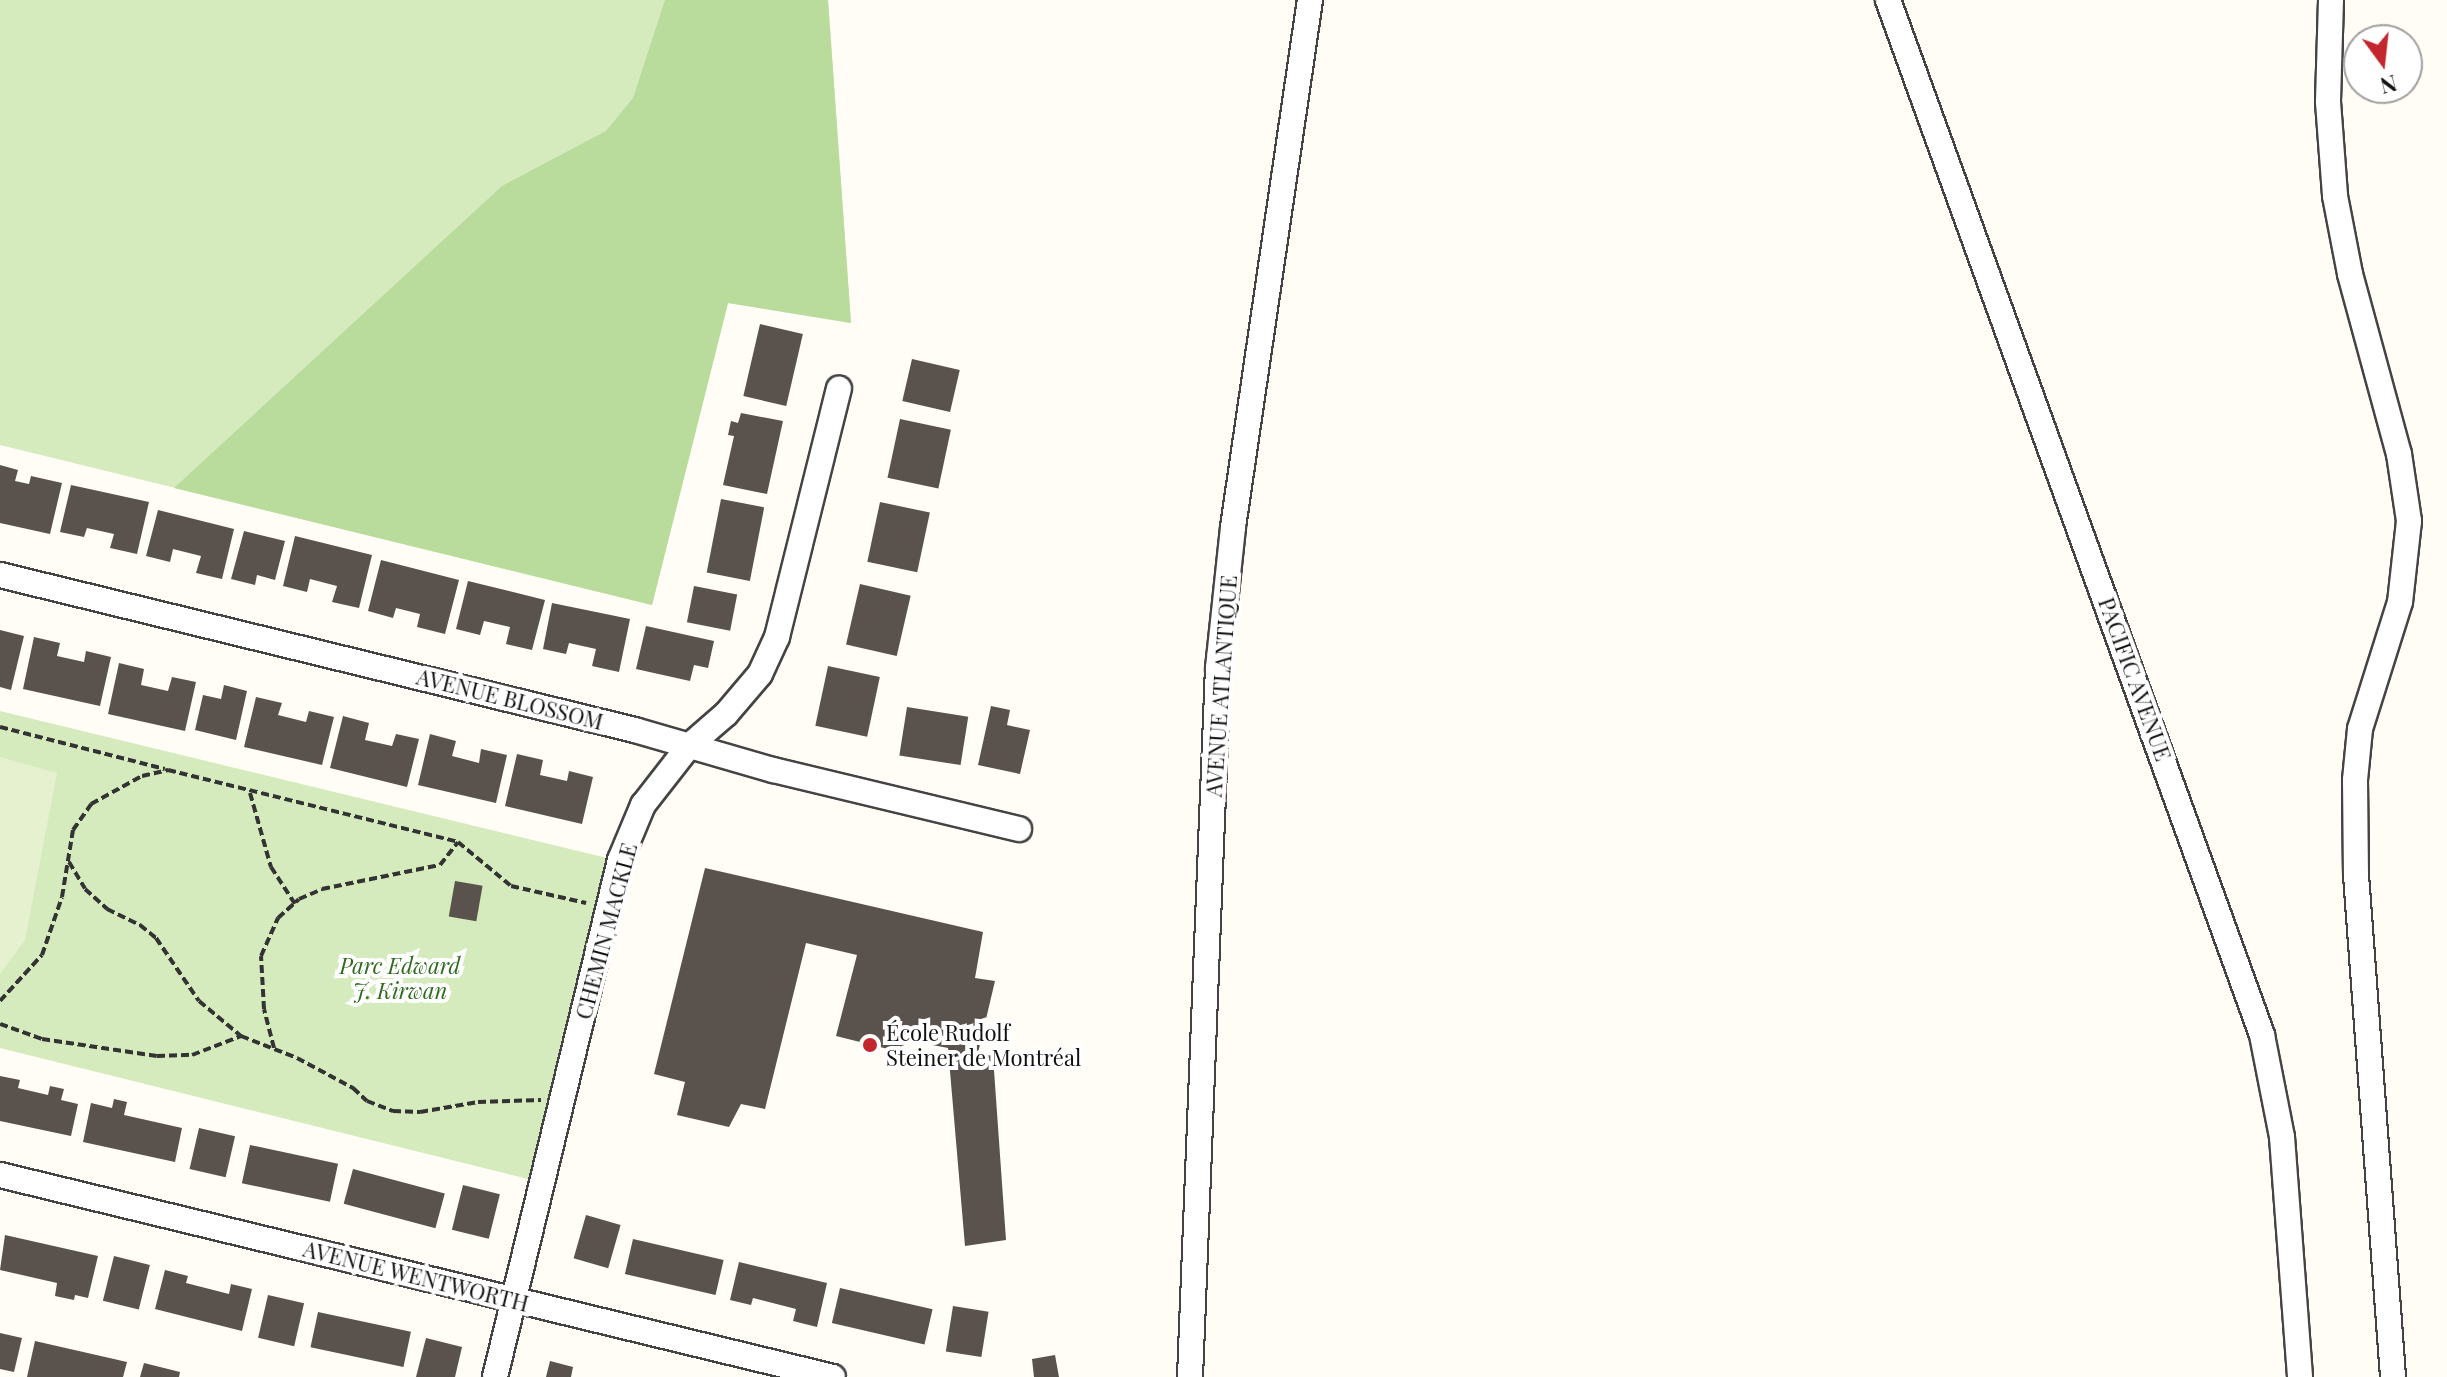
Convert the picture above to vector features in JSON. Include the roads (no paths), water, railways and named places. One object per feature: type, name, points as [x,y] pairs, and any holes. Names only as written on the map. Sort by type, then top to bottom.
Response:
[{"type":"street","name":"AVENUE ATLANTIQUE","points":[[1190,1377],[1218,668],[1233,527],[1310,0]]},
{"type":"street","name":"PACIFIC AVENUE","points":[[1888,0],[2262,1035],[2282,1137],[2300,1377]]},
{"type":"street","points":[[2331,0],[2328,102],[2335,196],[2350,274],[2399,454],[2409,521],[2400,602],[2360,729],[2355,780],[2356,875],[2393,1377]]},
{"type":"street","name":"CHEMIN MACKLE","points":[[495,1377],[620,860],[643,805],[689,746],[726,714],[760,674],[777,637],[839,389]]},
{"type":"street","name":"AVENUE BLOSSOM","points":[[0,575],[1019,829]]},
{"type":"street","name":"AVENUE WENTWORTH","points":[[0,1175],[833,1377]]},
{"type":"place","name":"École Rudolf Steiner de Montréal","points":[[870,1045]]},
{"type":"park label","name":"Parc Edward J. Kirwan","points":[[400,978]]}]
